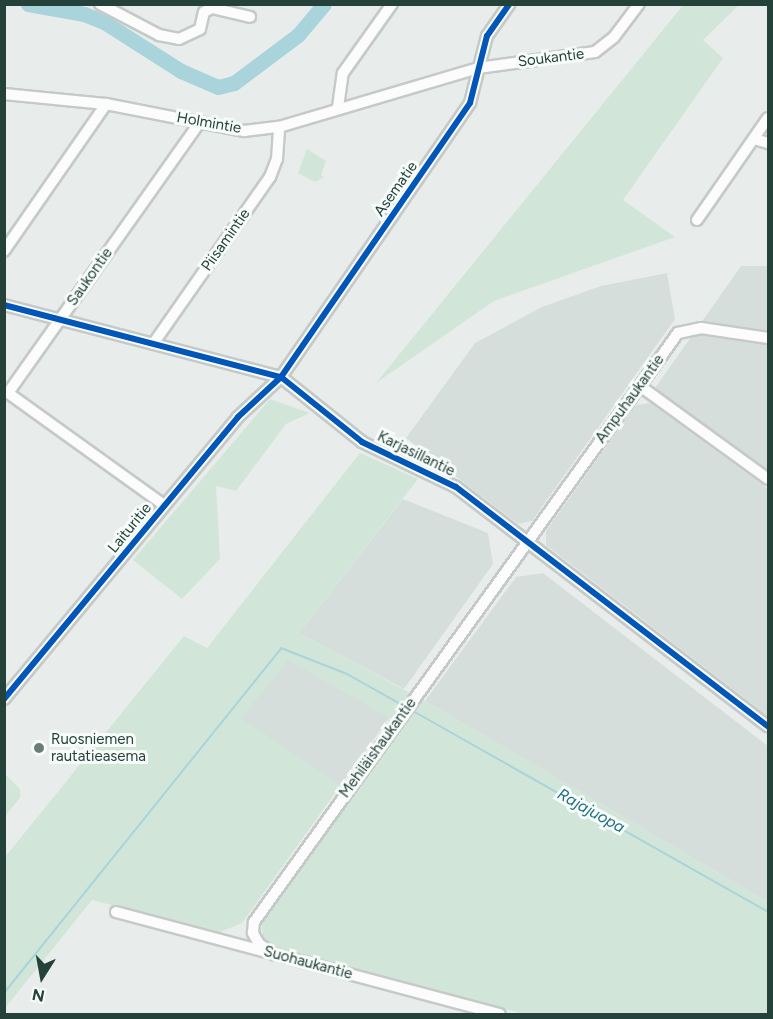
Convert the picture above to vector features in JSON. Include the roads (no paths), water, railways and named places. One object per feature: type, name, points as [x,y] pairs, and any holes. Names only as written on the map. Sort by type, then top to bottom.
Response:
[{"type":"street","points":[[100,4],[159,35],[179,39],[200,29],[204,12],[212,9],[250,18]]},
{"type":"street","points":[[338,107],[343,73],[392,4]]},
{"type":"street","name":"Asematie","points":[[281,377],[470,103],[487,36],[508,4]]},
{"type":"street","name":"Soukantie","points":[[478,68],[595,52],[614,37],[639,4]]},
{"type":"street","name":"Holmintie","points":[[4,94],[106,104],[244,130],[279,127],[338,107],[478,68]]},
{"type":"street","points":[[4,252],[106,104]]},
{"type":"street","points":[[697,220],[768,118]]},
{"type":"street","name":"Saukontie","points":[[164,505],[8,393],[200,122]]},
{"type":"street","name":"Piisamintie","points":[[153,344],[270,177],[277,159],[279,127]]},
{"type":"street","points":[[754,139],[768,143]]},
{"type":"street","name":"Karjasillantie","points":[[4,305],[281,377],[340,428],[456,487],[768,726]]},
{"type":"street","name":"Ampuhaukantie","points":[[527,540],[678,333],[688,329],[768,338]]},
{"type":"street","name":"Laituritie","points":[[4,699],[238,417],[281,377]]},
{"type":"street","points":[[640,386],[768,479]]},
{"type":"street","name":"Mehiläishaukantie","points":[[275,955],[259,944],[253,933],[254,922],[527,540]]},
{"type":"street","name":"Suohaukantie","points":[[116,912],[500,1014]]},
{"type":"waterway","points":[[28,4],[84,14],[104,22],[181,71],[218,87],[234,83],[298,35],[324,4]]},
{"type":"waterway","points":[[4,993],[281,648],[347,674],[402,705]]},
{"type":"waterway","name":"Rajajuopa","points":[[413,711],[768,912]]},
{"type":"place","name":"Ruosniemen rautatieasema","points":[[39,748]]}]
